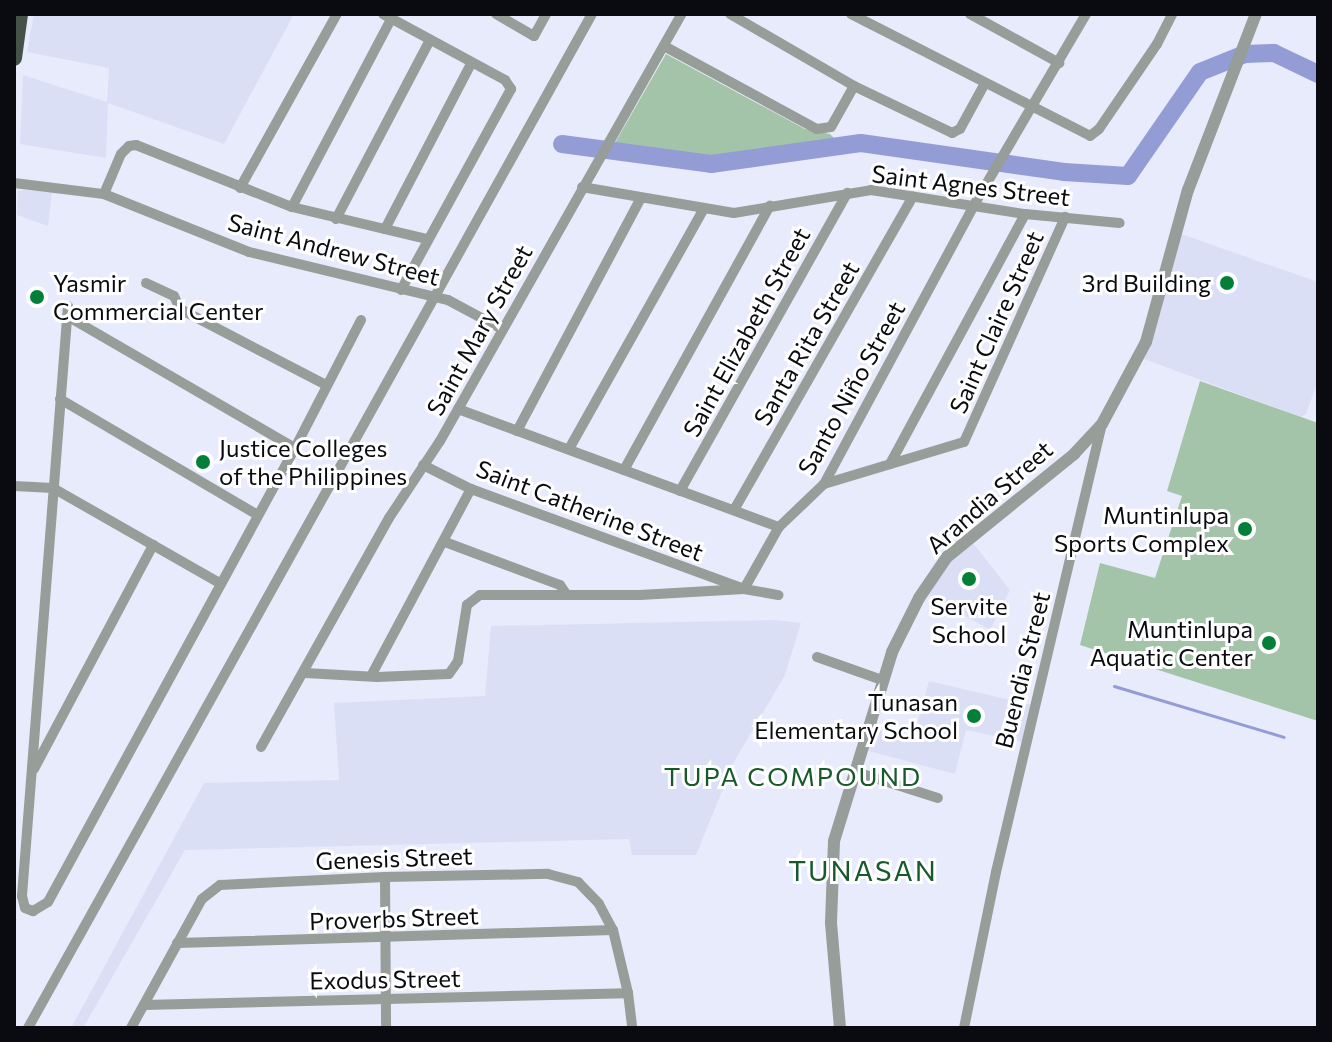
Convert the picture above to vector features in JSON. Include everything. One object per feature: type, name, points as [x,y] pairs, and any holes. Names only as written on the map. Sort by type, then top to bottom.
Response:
[{"type":"highway","points":[[14,58],[20,14]]},
{"type":"street","points":[[240,188],[337,14]]},
{"type":"street","points":[[496,14],[534,36],[546,14]]},
{"type":"street","points":[[28,1028],[592,14]]},
{"type":"street","name":"Saint Mary Street","points":[[261,747],[389,518],[458,409],[606,143],[682,14]]},
{"type":"street","points":[[730,14],[854,86],[952,133],[960,129],[984,85]]},
{"type":"street","points":[[851,14],[1084,135],[1095,134],[1157,44],[1172,14]]},
{"type":"street","points":[[970,14],[1059,63]]},
{"type":"street","name":"Santo Niño Street","points":[[744,589],[779,527],[824,484],[974,205],[1086,14]]},
{"type":"street","name":"Buendia Street","points":[[964,1028],[996,872],[1102,424],[1146,342],[1178,217],[1256,14]]},
{"type":"street","points":[[292,207],[387,16],[505,80],[511,89],[426,239],[401,290]]},
{"type":"street","points":[[336,219],[430,40]]},
{"type":"street","points":[[664,46],[817,129],[831,127],[854,86]]},
{"type":"street","points":[[385,229],[471,64]]},
{"type":"street","points":[[104,194],[121,154],[129,146],[136,145],[292,207],[426,239]]},
{"type":"street","name":"Saint Andrew Street","points":[[14,183],[104,194],[249,252],[448,300],[502,329]]},
{"type":"street","name":"Saint Agnes Street","points":[[582,187],[734,213],[871,190],[1025,214],[1120,223]]},
{"type":"street","name":"Saint Elizabeth Street","points":[[680,491],[847,193]]},
{"type":"street","name":"Santa Rita Street","points":[[734,510],[913,196]]},
{"type":"street","points":[[517,431],[641,198]]},
{"type":"street","points":[[624,470],[770,206]]},
{"type":"street","points":[[569,449],[703,210]]},
{"type":"street","points":[[890,464],[1025,214]]},
{"type":"street","name":"Saint Claire Street","points":[[824,484],[964,442],[1065,217]]},
{"type":"street","points":[[146,283],[174,296],[180,309],[326,385]]},
{"type":"street","points":[[295,448],[67,311],[22,896],[25,908],[33,911],[48,902],[295,448],[361,320]]},
{"type":"street","points":[[60,399],[258,515]]},
{"type":"street","points":[[458,409],[779,527]]},
{"type":"street","name":"Arandia Street","points":[[840,1028],[831,923],[834,841],[882,680],[908,619],[947,557],[1074,454],[1102,424]]},
{"type":"street","name":"Saint Catherine Street","points":[[423,465],[471,489],[744,589]]},
{"type":"street","points":[[14,486],[53,488],[221,584]]},
{"type":"street","points":[[371,676],[471,489]]},
{"type":"street","points":[[445,542],[560,585],[567,595]]},
{"type":"street","points":[[31,773],[153,545]]},
{"type":"street","points":[[305,673],[371,676],[453,671],[458,661],[465,610],[475,597],[744,589],[778,595]]},
{"type":"street","points":[[817,657],[882,680]]},
{"type":"street","points":[[37,722],[55,729]]},
{"type":"street","points":[[853,771],[938,798]]},
{"type":"street","points":[[385,877],[386,1028]]},
{"type":"street","name":"Genesis Street","points":[[131,1028],[202,899],[220,885],[385,877],[564,877],[589,890],[613,930],[628,993],[632,1028]]},
{"type":"street","name":"Proverbs Street","points":[[177,943],[613,930]]},
{"type":"street","name":"Exodus Street","points":[[144,1005],[628,993]]},
{"type":"shaded area","points":[[34,14],[294,14],[224,144],[108,103],[106,158],[20,144],[23,75],[107,102],[109,68],[27,52]]},
{"type":"shaded area","points":[[18,191],[52,192],[48,226],[17,215]]},
{"type":"shaded area","points":[[1181,234],[1318,282],[1318,381],[1306,414],[1301,417],[1144,359],[1159,318]]},
{"type":"shaded area","name":"Servite School","points":[[973,543],[1010,590],[990,630],[929,595],[944,567]]},
{"type":"shaded area","points":[[775,620],[801,623],[785,675],[734,762],[696,855],[632,855],[629,839],[185,850],[83,1028],[71,1028],[204,783],[339,780],[334,703],[485,696],[491,626]]},
{"type":"shaded area","name":"Tunasan Elementary School","points":[[929,681],[1032,705],[1023,742],[966,730],[955,774],[865,750],[872,728],[913,739]]},
{"type":"green space","points":[[666,54],[805,129],[830,134],[838,142],[712,159],[612,148]]},
{"type":"green space","name":"Muntinlupa Sports Complex","points":[[1200,381],[1318,423],[1318,721],[1080,645],[1100,563],[1155,578],[1182,496],[1167,491]]},
{"type":"waterway","points":[[562,144],[711,164],[861,143],[1064,172],[1128,176],[1200,72],[1245,54],[1274,53],[1318,74]]},
{"type":"waterway","points":[[1114,686],[1284,737]]},
{"type":"place","name":"3rd Building","points":[[1227,283]]},
{"type":"place","name":"Yasmir Commercial Center","points":[[37,297]]},
{"type":"place","name":"Justice Colleges of the Philippines","points":[[203,462]]},
{"type":"place","name":"Muntinlupa Sports Complex","points":[[1245,529]]},
{"type":"place","name":"Servite School","points":[[969,579]]},
{"type":"place","name":"Muntinlupa Aquatic Center","points":[[1269,643]]},
{"type":"place","name":"Tunasan Elementary School","points":[[974,716]]},
{"type":"district","name":"TUPA COMPOUND","points":[[793,776]]},
{"type":"district","name":"TUNASAN","points":[[863,870]]}]
